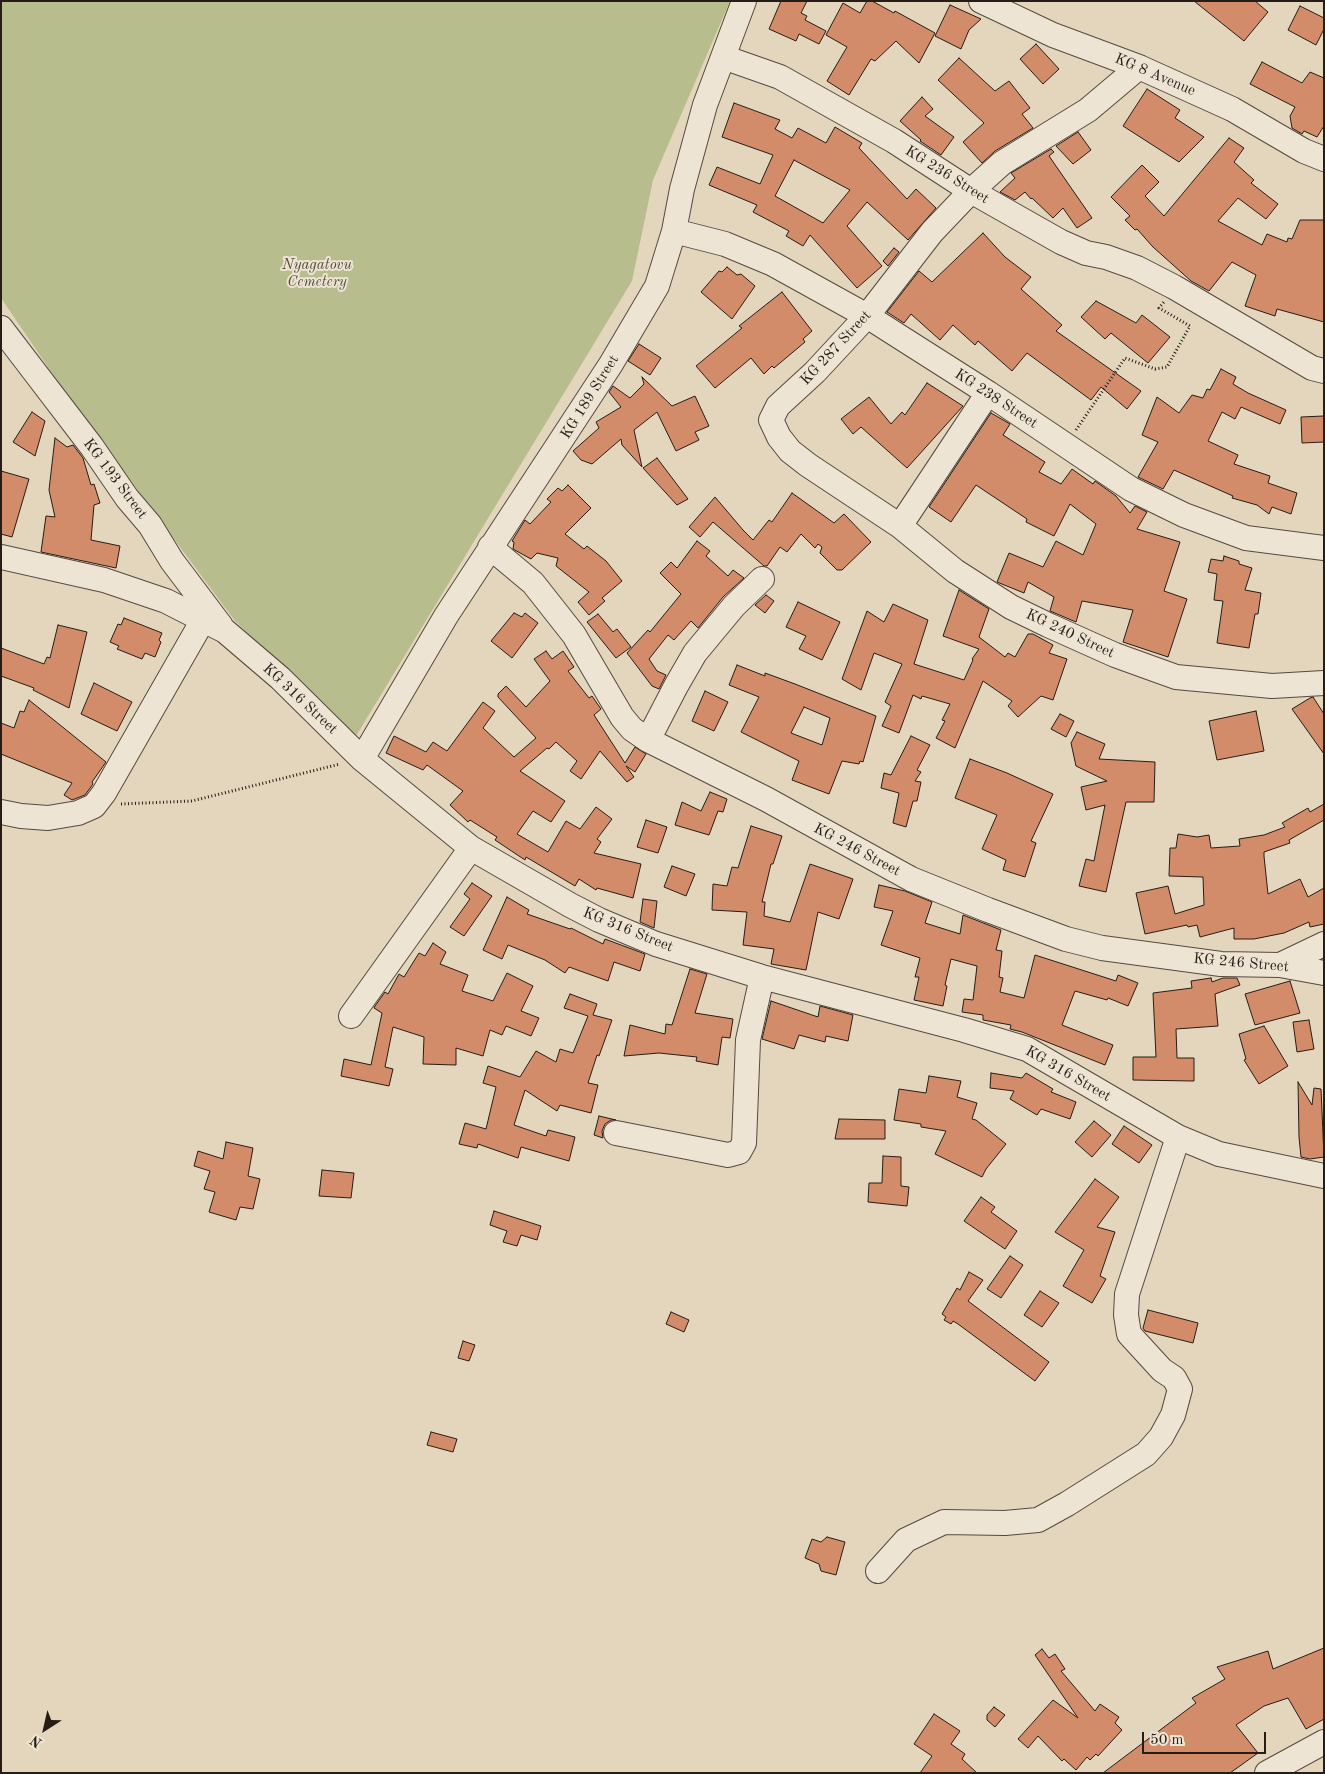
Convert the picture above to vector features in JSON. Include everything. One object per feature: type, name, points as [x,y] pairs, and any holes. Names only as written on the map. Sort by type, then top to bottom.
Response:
[{"type":"street","name":"KG 189 Street","points":[[362,759],[446,616],[565,436],[611,364],[657,286],[674,230],[682,189],[705,105],[744,1]]},
{"type":"street","name":"KG 8 Avenue","points":[[982,1],[1053,34],[1139,67],[1232,109],[1304,151],[1324,158]]},
{"type":"street","name":"KG 236 Street","points":[[723,57],[780,78],[894,141],[971,191],[1061,242],[1086,253],[1106,257],[1137,268],[1174,287],[1312,368],[1324,371]]},
{"type":"street","name":"KG 287 Street","points":[[850,493],[790,451],[779,438],[771,420],[778,406],[815,372],[867,316],[932,232],[971,191],[1002,163],[1088,110],[1139,67]]},
{"type":"street","name":"KG 238 Street","points":[[674,230],[725,244],[773,264],[867,316],[988,393],[1131,489],[1184,515],[1246,538],[1324,548]]},
{"type":"street","name":"KG 193 Street","points":[[1,328],[92,447],[127,498],[150,524],[172,561],[225,632]]},
{"type":"street","points":[[900,526],[988,393]]},
{"type":"street","name":"KG 240 Street","points":[[850,493],[900,526],[955,570],[1011,607],[1115,655],[1176,677],[1272,686],[1324,683]]},
{"type":"street","name":"KG 246 Street","points":[[490,547],[533,582],[574,635],[622,717],[632,729],[648,740],[766,800],[912,879],[1066,939],[1102,948],[1221,964],[1280,965],[1324,973]]},
{"type":"street","name":"KG 316 Street","points":[[1,557],[104,580],[166,601],[225,632],[280,678],[362,759],[471,848],[570,905],[600,920],[656,944],[762,977],[964,1030],[1027,1049],[1178,1137],[1219,1154],[1324,1176]]},
{"type":"street","points":[[648,740],[695,653],[734,606],[762,579]]},
{"type":"street","points":[[1,812],[48,818],[78,813],[94,806],[104,793],[203,620]]},
{"type":"street","points":[[351,1016],[471,848]]},
{"type":"street","points":[[1280,965],[1324,944]]},
{"type":"street","points":[[616,1132],[728,1155],[739,1152],[744,1143],[748,1040],[762,977]]},
{"type":"street","points":[[878,1571],[906,1540],[944,1522],[1005,1523],[1038,1520],[1146,1454],[1161,1437],[1173,1415],[1180,1389],[1174,1378],[1162,1370],[1129,1334],[1126,1314],[1127,1294],[1178,1137]]},
{"type":"street","points":[[1267,1773],[1324,1742]]},
{"type":"path","points":[[1066,445],[1126,358],[1155,369],[1167,367],[1190,326],[1159,308],[1174,287]]},
{"type":"path","points":[[94,806],[192,801],[362,759]]},
{"type":"green space","name":"Nyagatovu Cemetery","points":[[1,1],[730,1],[653,180],[632,281],[356,736],[235,621],[69,398],[1,298]]},
{"type":"building","points":[[781,1],[807,1],[801,13],[807,16],[805,20],[826,31],[819,44],[799,34],[796,41],[769,29]]},
{"type":"building","points":[[867,1],[872,1],[894,13],[895,11],[935,33],[919,63],[896,41],[875,61],[871,59],[849,95],[827,81],[847,47],[826,35],[843,3],[860,13]]},
{"type":"building","points":[[1194,1],[1255,1],[1268,12],[1244,41]]},
{"type":"building","points":[[950,5],[981,19],[969,30],[961,49],[935,36]]},
{"type":"building","points":[[1300,6],[1324,18],[1324,29],[1316,45],[1288,30]]},
{"type":"building","points":[[1036,44],[1059,69],[1043,84],[1020,59]]},
{"type":"building","points":[[959,58],[995,91],[1009,81],[1030,108],[1022,114],[1033,128],[995,151],[982,163],[963,142],[984,123],[938,80]]},
{"type":"building","points":[[1262,62],[1302,83],[1310,72],[1324,78],[1324,126],[1317,137],[1304,131],[1302,134],[1292,128],[1290,116],[1295,107],[1250,84]]},
{"type":"building","points":[[1147,89],[1180,110],[1175,118],[1204,137],[1179,162],[1123,126]]},
{"type":"building","points":[[922,97],[933,109],[925,116],[954,137],[941,155],[920,141],[900,121]]},
{"type":"building","points":[[734,103],[780,120],[775,129],[792,138],[798,128],[826,143],[835,127],[862,143],[859,148],[907,199],[916,189],[936,208],[908,240],[867,202],[847,226],[882,266],[857,288],[810,235],[803,246],[786,236],[789,231],[753,212],[757,205],[709,185],[717,167],[760,184],[773,155],[722,137]],"holes":[[[794,160],[850,190],[823,223],[775,196]]]},
{"type":"building","points":[[1078,132],[1091,150],[1073,164],[1056,146]]},
{"type":"building","points":[[1229,138],[1244,148],[1234,162],[1254,180],[1251,183],[1278,204],[1266,219],[1238,198],[1218,221],[1262,245],[1267,234],[1287,242],[1288,238],[1292,239],[1300,220],[1324,220],[1324,322],[1277,309],[1275,316],[1245,306],[1256,275],[1232,262],[1209,291],[1191,281],[1153,247],[1137,229],[1135,230],[1125,220],[1130,216],[1111,197],[1142,165],[1159,182],[1145,196],[1164,216]]},
{"type":"building","points":[[1051,149],[1054,152],[1049,156],[1092,218],[1077,228],[1063,208],[1053,218],[1025,192],[1015,200],[1000,192],[1015,178],[1011,173]]},
{"type":"building","points":[[983,233],[1005,257],[1031,277],[1021,289],[1062,325],[1056,331],[1141,391],[1127,409],[1101,387],[1091,400],[1027,353],[1012,371],[978,341],[975,345],[953,325],[940,340],[911,314],[904,323],[887,312],[919,271],[932,282]]},
{"type":"building","points":[[894,248],[899,252],[888,266],[883,261]]},
{"type":"building","points":[[727,267],[737,275],[741,274],[755,286],[732,319],[701,292],[719,271],[722,272]]},
{"type":"building","points":[[782,292],[812,331],[803,339],[805,342],[764,374],[751,358],[715,388],[696,366],[742,328],[739,326]]},
{"type":"building","points":[[1096,301],[1136,323],[1142,315],[1170,337],[1148,363],[1111,333],[1105,339],[1081,317]]},
{"type":"building","points":[[639,344],[661,358],[650,375],[628,361]]},
{"type":"building","points":[[1221,369],[1236,377],[1233,384],[1286,410],[1280,424],[1241,407],[1235,419],[1222,412],[1208,441],[1238,455],[1234,464],[1270,476],[1268,483],[1297,493],[1291,514],[1272,507],[1269,514],[1257,505],[1232,498],[1233,496],[1174,470],[1163,489],[1138,477],[1158,442],[1142,435],[1157,397],[1179,413],[1192,395],[1203,398],[1207,389],[1210,390]]},
{"type":"building","points":[[642,377],[672,406],[695,396],[709,426],[695,432],[699,440],[676,451],[657,412],[634,430],[642,467],[622,445],[621,439],[592,464],[581,460],[573,451],[599,428],[596,422],[621,407],[609,392],[613,386],[630,398],[644,384]]},
{"type":"building","points":[[927,383],[963,406],[907,468],[861,427],[853,434],[841,419],[869,397],[891,424],[902,412],[905,415]]},
{"type":"building","points":[[32,412],[45,421],[35,456],[13,442]]},
{"type":"building","points":[[991,413],[1010,424],[1003,435],[1045,462],[1039,472],[1061,484],[1072,469],[1093,484],[1095,481],[1116,496],[1130,513],[1135,506],[1147,512],[1137,529],[1180,542],[1164,591],[1187,599],[1168,657],[1123,642],[1133,610],[1082,601],[1076,622],[1050,611],[1054,597],[1028,582],[1024,593],[997,582],[1009,553],[1043,567],[1056,541],[1083,555],[1096,524],[1070,504],[1054,536],[1026,522],[1027,519],[976,485],[951,522],[929,507]]},
{"type":"building","points":[[1324,416],[1324,442],[1302,443],[1301,417]]},
{"type":"building","points":[[55,438],[67,447],[73,445],[83,458],[91,485],[94,484],[100,503],[94,505],[91,540],[120,546],[116,568],[41,552],[46,516],[55,517],[49,490]]},
{"type":"building","points":[[657,458],[688,499],[677,505],[643,468]]},
{"type":"building","points":[[1,471],[29,479],[12,537],[1,534]]},
{"type":"building","points":[[568,485],[591,508],[565,534],[584,549],[587,546],[606,561],[622,581],[602,598],[605,601],[589,615],[578,602],[589,592],[556,566],[558,558],[537,553],[531,559],[513,549],[514,542],[512,541],[525,520],[530,524],[551,502],[547,499],[558,488],[562,491]]},
{"type":"building","points":[[792,493],[834,523],[844,514],[871,542],[842,570],[837,570],[820,553],[822,547],[818,544],[815,548],[801,534],[787,552],[780,547],[767,566],[764,566],[713,522],[700,537],[689,527],[715,497],[753,540],[769,520],[772,522]]},
{"type":"building","points":[[697,541],[710,551],[706,556],[728,576],[733,570],[744,578],[723,597],[698,628],[691,621],[674,640],[668,635],[649,659],[657,671],[666,675],[659,689],[652,686],[627,653],[648,630],[650,632],[681,594],[660,573],[671,562],[677,568]]},
{"type":"building","points":[[1224,556],[1252,568],[1245,590],[1261,593],[1258,614],[1255,614],[1249,648],[1217,643],[1223,601],[1214,600],[1217,574],[1208,572],[1211,559],[1223,561]]},
{"type":"building","points":[[959,590],[989,609],[979,637],[1005,657],[1008,653],[1015,657],[1028,634],[1033,634],[1053,645],[1049,653],[1067,659],[1053,700],[1041,696],[1018,717],[1008,706],[1012,701],[983,681],[955,748],[936,738],[945,721],[942,720],[950,704],[922,696],[921,699],[913,695],[899,733],[882,726],[891,706],[885,702],[902,664],[874,653],[861,690],[842,679],[867,611],[884,622],[893,604],[928,620],[914,664],[964,680],[972,659],[979,649],[943,636]]},
{"type":"building","points":[[766,595],[774,601],[765,613],[755,605]]},
{"type":"building","points":[[798,602],[840,622],[822,660],[799,649],[806,636],[786,627]]},
{"type":"building","points":[[514,613],[522,617],[525,613],[538,623],[512,658],[491,641]]},
{"type":"building","points":[[598,614],[613,632],[617,629],[631,647],[616,658],[587,622]]},
{"type":"building","points":[[124,618],[162,633],[159,640],[161,642],[155,657],[145,653],[142,659],[117,649],[119,646],[110,642],[118,624],[121,625]]},
{"type":"building","points":[[58,625],[87,632],[69,708],[33,690],[34,688],[1,676],[1,648],[44,664],[47,657],[50,658]]},
{"type":"building","points":[[546,651],[552,659],[563,651],[574,667],[568,671],[589,698],[592,696],[601,709],[594,715],[625,763],[635,747],[646,754],[635,772],[626,766],[634,777],[627,782],[600,751],[581,779],[570,771],[577,761],[556,742],[520,771],[565,801],[551,822],[533,811],[517,834],[548,852],[566,821],[580,829],[596,807],[612,819],[597,839],[601,842],[594,853],[641,864],[633,898],[597,888],[596,890],[579,879],[575,886],[526,857],[525,860],[495,840],[497,837],[470,820],[468,822],[450,805],[463,791],[427,765],[423,770],[386,753],[394,736],[426,752],[433,742],[447,751],[483,702],[495,711],[483,728],[514,757],[536,738],[498,697],[498,694],[506,686],[526,707],[550,681],[534,659]]},
{"type":"building","points":[[737,665],[765,676],[765,673],[795,684],[876,716],[863,762],[860,761],[859,764],[842,761],[829,794],[792,780],[799,761],[741,732],[759,697],[729,685]],"holes":[[[804,707],[830,718],[822,745],[791,733]]]},
{"type":"building","points":[[94,683],[132,702],[117,731],[81,714]]},
{"type":"building","points":[[705,691],[728,702],[714,731],[692,721]]},
{"type":"building","points":[[1313,697],[1324,714],[1324,754],[1292,709]]},
{"type":"building","points":[[29,700],[106,762],[85,795],[72,800],[64,795],[72,783],[1,754],[1,723],[14,728],[20,711],[24,712]]},
{"type":"building","points":[[1256,711],[1264,751],[1217,760],[1209,721]]},
{"type":"building","points":[[1060,714],[1074,721],[1066,737],[1051,729]]},
{"type":"building","points":[[1077,732],[1105,744],[1099,759],[1155,762],[1154,802],[1126,802],[1106,892],[1079,886],[1086,859],[1094,861],[1105,805],[1086,810],[1081,787],[1107,781],[1076,766],[1071,743]]},
{"type":"building","points":[[911,736],[930,745],[917,770],[921,772],[915,781],[921,782],[917,801],[913,801],[906,827],[893,823],[899,793],[881,788],[884,773],[891,775]]},
{"type":"building","points":[[970,759],[1053,794],[1031,841],[1036,843],[1025,877],[1003,870],[1006,860],[982,849],[997,815],[955,798]]},
{"type":"building","points":[[710,792],[727,799],[723,812],[718,811],[709,835],[675,825],[682,802],[701,811]]},
{"type":"building","points":[[1324,804],[1324,820],[1289,840],[1290,843],[1264,852],[1264,856],[1268,894],[1300,879],[1308,897],[1324,888],[1324,924],[1310,927],[1309,922],[1284,933],[1254,939],[1234,939],[1234,928],[1200,937],[1197,925],[1188,927],[1187,925],[1145,934],[1136,893],[1168,886],[1175,914],[1204,905],[1203,877],[1169,876],[1170,848],[1176,848],[1178,834],[1197,837],[1209,835],[1211,848],[1240,846],[1239,839],[1264,835],[1285,827],[1282,823],[1308,808],[1310,812]]},
{"type":"building","points":[[646,820],[667,827],[658,853],[637,847]]},
{"type":"building","points":[[751,826],[782,836],[773,864],[771,864],[762,902],[765,902],[764,916],[790,922],[810,864],[853,879],[839,919],[818,912],[806,970],[771,964],[774,949],[743,945],[747,912],[712,910],[713,884],[727,886],[732,867],[738,868]]},
{"type":"building","points":[[672,866],[695,874],[686,896],[664,887]]},
{"type":"building","points":[[472,883],[492,896],[464,936],[450,927],[470,899],[464,894]]},
{"type":"building","points":[[879,885],[905,891],[932,902],[925,923],[960,934],[963,915],[1001,930],[996,950],[1002,951],[999,977],[1003,978],[1000,992],[1024,998],[1035,955],[1116,981],[1118,975],[1138,983],[1128,1006],[1108,998],[1107,1000],[1075,991],[1062,1025],[1113,1045],[1105,1065],[1010,1029],[1011,1025],[983,1020],[983,1015],[962,1012],[964,999],[973,1000],[977,966],[951,959],[945,985],[947,986],[943,1006],[914,1000],[919,977],[915,977],[920,958],[881,945],[893,911],[874,907]]},
{"type":"building","points":[[507,897],[529,910],[527,914],[571,928],[603,944],[605,939],[645,954],[640,971],[614,962],[608,981],[569,967],[565,973],[545,960],[508,945],[502,959],[483,950]]},
{"type":"building","points":[[643,899],[657,901],[654,928],[640,922]]},
{"type":"building","points":[[433,943],[446,952],[440,964],[468,975],[462,991],[493,1001],[507,973],[533,986],[521,1011],[539,1018],[531,1036],[506,1026],[502,1035],[490,1030],[483,1056],[456,1048],[456,1065],[423,1064],[424,1037],[393,1027],[385,1067],[393,1069],[389,1086],[341,1076],[344,1059],[371,1065],[382,1013],[374,1008],[375,1006],[385,992],[388,994],[399,974],[404,977],[419,953],[425,956]]},
{"type":"building","points":[[690,969],[707,974],[695,1013],[733,1019],[730,1038],[722,1037],[718,1065],[696,1061],[697,1057],[659,1053],[624,1056],[630,1025],[665,1034],[666,1024],[672,1025]]},
{"type":"building","points":[[1211,978],[1212,982],[1223,978],[1237,978],[1240,985],[1215,994],[1218,1026],[1176,1029],[1177,1058],[1194,1058],[1194,1081],[1133,1080],[1133,1057],[1156,1057],[1153,993],[1192,988],[1191,981]]},
{"type":"building","points":[[1290,981],[1300,1013],[1255,1025],[1245,994]]},
{"type":"building","points":[[570,994],[597,1004],[593,1015],[612,1020],[599,1056],[597,1055],[588,1083],[598,1085],[591,1113],[560,1105],[557,1111],[525,1090],[514,1125],[546,1136],[548,1130],[575,1137],[569,1161],[521,1147],[518,1158],[478,1144],[477,1148],[459,1144],[465,1123],[486,1129],[496,1087],[483,1083],[488,1066],[520,1077],[536,1051],[556,1062],[560,1049],[573,1053],[588,1016],[564,1008]]},
{"type":"building","points":[[771,1001],[818,1017],[820,1006],[853,1015],[848,1041],[826,1036],[825,1042],[799,1035],[794,1049],[762,1039]]},
{"type":"building","points":[[1309,1020],[1314,1049],[1297,1052],[1293,1022]]},
{"type":"building","points":[[1264,1026],[1288,1066],[1259,1084],[1244,1060],[1246,1059],[1239,1034]]},
{"type":"building","points":[[991,1073],[1022,1078],[1026,1073],[1053,1089],[1051,1092],[1076,1102],[1070,1119],[1041,1109],[1037,1115],[1010,1099],[1014,1091],[990,1088]]},
{"type":"building","points":[[929,1076],[961,1081],[957,1097],[977,1103],[972,1119],[976,1120],[1006,1144],[982,1177],[935,1154],[946,1131],[921,1127],[921,1124],[894,1120],[899,1089],[926,1093]]},
{"type":"building","points":[[1298,1082],[1312,1105],[1314,1088],[1321,1089],[1324,1157],[1310,1159],[1301,1157]]},
{"type":"building","points":[[599,1116],[616,1120],[611,1120],[605,1124],[602,1131],[603,1138],[594,1135]]},
{"type":"building","points":[[839,1119],[885,1120],[885,1139],[835,1139]]},
{"type":"building","points":[[1094,1121],[1111,1135],[1092,1157],[1075,1142]]},
{"type":"building","points":[[1124,1126],[1152,1145],[1139,1163],[1112,1144]]},
{"type":"building","points":[[226,1142],[253,1148],[248,1176],[260,1179],[253,1209],[240,1207],[236,1220],[209,1212],[215,1192],[204,1189],[210,1171],[194,1166],[198,1151],[223,1159]]},
{"type":"building","points":[[883,1156],[901,1157],[901,1186],[909,1187],[907,1206],[868,1202],[869,1183],[882,1183]]},
{"type":"building","points":[[322,1170],[354,1173],[351,1198],[319,1196]]},
{"type":"building","points":[[1095,1179],[1119,1197],[1097,1227],[1115,1232],[1100,1276],[1106,1279],[1092,1303],[1063,1286],[1084,1250],[1055,1232]]},
{"type":"building","points":[[981,1197],[995,1207],[991,1212],[1017,1231],[1005,1249],[964,1221]]},
{"type":"building","points":[[494,1211],[541,1226],[537,1240],[521,1235],[517,1246],[503,1242],[507,1231],[490,1225]]},
{"type":"building","points":[[1010,1256],[1023,1265],[1001,1298],[987,1289]]},
{"type":"building","points":[[969,1272],[983,1280],[968,1301],[1049,1362],[1035,1381],[958,1324],[953,1321],[951,1324],[944,1320],[946,1317],[942,1314],[957,1288],[960,1290]]},
{"type":"building","points":[[1040,1291],[1059,1303],[1042,1327],[1024,1315]]},
{"type":"building","points":[[1148,1310],[1198,1323],[1193,1343],[1145,1331],[1143,1328]]},
{"type":"building","points":[[671,1312],[689,1320],[684,1332],[666,1324]]},
{"type":"building","points":[[463,1341],[475,1345],[469,1361],[458,1358]]},
{"type":"building","points":[[431,1432],[457,1439],[453,1452],[427,1445]]},
{"type":"building","points":[[827,1537],[845,1542],[836,1575],[821,1571],[819,1564],[805,1558],[812,1539],[821,1542]]},
{"type":"building","points":[[1324,1648],[1324,1719],[1306,1729],[1288,1698],[1264,1706],[1236,1725],[1258,1753],[1230,1773],[1103,1773],[1196,1703],[1192,1698],[1225,1679],[1217,1667],[1268,1651],[1273,1669]]},
{"type":"building","points":[[1042,1649],[1049,1658],[1055,1654],[1065,1669],[1061,1671],[1095,1711],[1100,1704],[1119,1717],[1115,1723],[1122,1730],[1098,1756],[1096,1754],[1090,1760],[1087,1757],[1076,1770],[1064,1759],[1062,1761],[1038,1736],[1028,1748],[1018,1739],[1053,1700],[1078,1718],[1035,1655]]},
{"type":"building","points":[[994,1707],[1005,1715],[995,1727],[987,1720],[987,1715]]},
{"type":"building","points":[[934,1714],[960,1731],[951,1744],[965,1754],[962,1759],[977,1773],[920,1773],[932,1756],[914,1744]]}]
